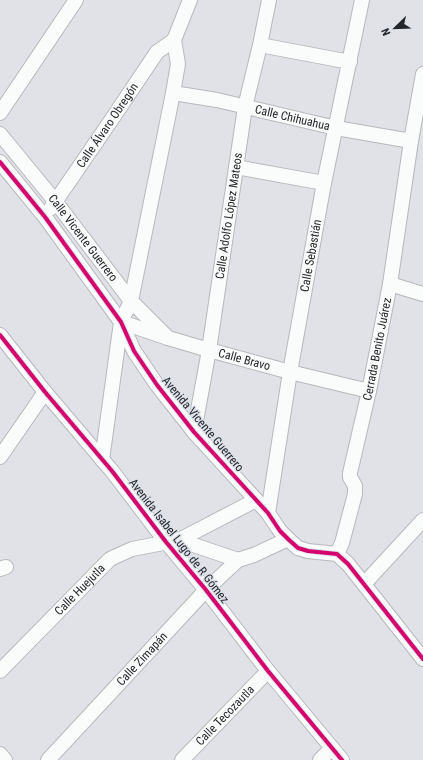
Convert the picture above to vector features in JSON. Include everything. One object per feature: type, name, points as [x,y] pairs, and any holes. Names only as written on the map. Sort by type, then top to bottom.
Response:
[{"type":"street","points":[[0,114],[76,0]]},
{"type":"street","name":"Calle Adolfo López Mateos","points":[[194,432],[209,350],[245,107],[269,0]]},
{"type":"street","name":"Calle Sebastián","points":[[268,513],[290,372],[324,183],[362,0]]},
{"type":"street","points":[[102,460],[121,322],[131,301],[173,93],[178,64],[174,40],[188,1]]},
{"type":"street","name":"Calle Álvaro Obregón","points":[[45,217],[157,52],[174,40]]},
{"type":"street","points":[[260,45],[350,62]]},
{"type":"street","name":"Cerrada Benito Juárez","points":[[337,554],[342,543],[355,494],[355,486],[350,474],[369,391],[390,284],[411,141],[423,74]]},
{"type":"street","name":"Calle Chihuahua","points":[[173,93],[217,100],[336,128],[411,141]]},
{"type":"street","name":"Calle Vicente Guerrero","points":[[0,134],[56,201],[131,301],[168,338]]},
{"type":"street","name":"Avenida Vicente Guerrero","points":[[0,162],[45,217],[121,322],[134,351],[157,385],[194,432],[268,513],[280,531],[298,548],[308,551],[337,554]]},
{"type":"street","points":[[236,167],[324,183]]},
{"type":"street","points":[[390,284],[423,294]]},
{"type":"street","name":"Calle Bravo","points":[[121,322],[209,350],[290,372],[369,391]]},
{"type":"street","name":"Avenida Isabel Lugo de R Gómez","points":[[0,336],[102,460],[173,541],[206,590],[268,671],[342,760]]},
{"type":"street","points":[[0,457],[45,392]]},
{"type":"street","name":"Calle Huejutla","points":[[0,671],[110,559],[132,549],[173,541],[256,500]]},
{"type":"street","points":[[364,584],[423,520]]},
{"type":"street","points":[[173,541],[238,560],[254,555],[288,539]]},
{"type":"street","points":[[337,554],[348,564],[421,652]]},
{"type":"street","name":"Calle Zimapán","points":[[48,760],[206,590],[238,560]]},
{"type":"street","name":"Calle Tecozautla","points":[[182,760],[268,671]]},
{"type":"street","points":[[320,760],[332,748]]},
{"type":"street","points":[[0,754],[5,760]]},
{"type":"cycle path","points":[[0,162],[45,217],[121,322],[134,351],[157,385],[194,432],[268,513],[280,531],[298,548],[308,551],[337,554],[348,564],[423,659]]},
{"type":"cycle path","points":[[0,335],[45,392],[112,471],[268,671],[342,760]]}]
